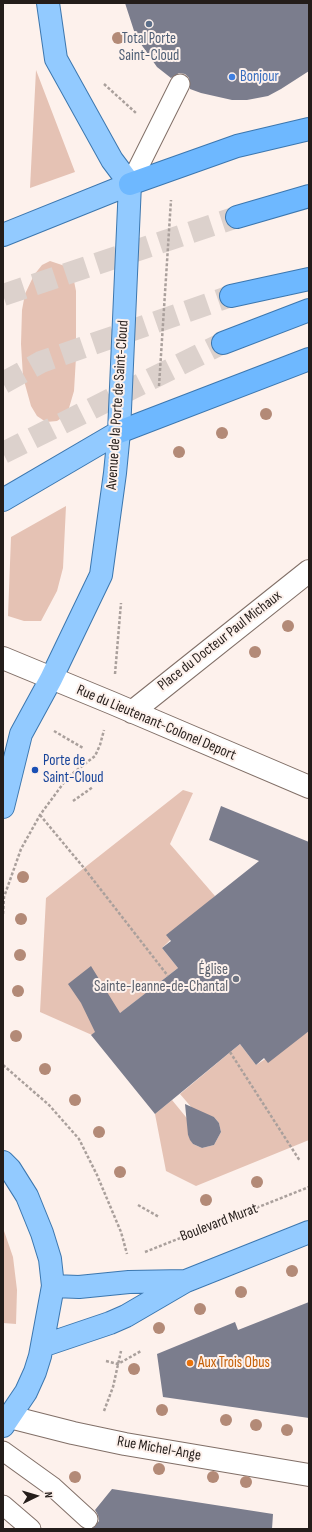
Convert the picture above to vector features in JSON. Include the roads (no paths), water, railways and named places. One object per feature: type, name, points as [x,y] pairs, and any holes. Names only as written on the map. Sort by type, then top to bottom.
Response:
[{"type":"highway","points":[[130,184],[237,146],[309,129]]},
{"type":"highway","points":[[237,217],[309,196]]},
{"type":"highway","points":[[231,296],[309,279]]},
{"type":"highway","points":[[223,343],[309,310]]},
{"type":"highway","points":[[119,432],[309,359]]},
{"type":"main road","points":[[3,235],[130,184],[112,160],[56,59],[48,3]]},
{"type":"main road","name":"Avenue de la Porte de Saint-Cloud","points":[[3,807],[21,734],[51,679],[101,575],[116,473],[130,184]]},
{"type":"main road","points":[[3,500],[119,432]]},
{"type":"main road","points":[[3,1162],[10,1168],[27,1196],[42,1233],[50,1260],[53,1286],[42,1346],[35,1372],[7,1421]]},
{"type":"main road","points":[[42,1346],[126,1316],[186,1281],[309,1232]]},
{"type":"main road","points":[[53,1286],[79,1288],[130,1282],[186,1281]]},
{"type":"street","name":"Place du Docteur Paul Michaux","points":[[132,712],[309,571]]},
{"type":"street","name":"Rue du Lieutenant-Colonel Deport","points":[[3,658],[309,787]]},
{"type":"street","name":"Rue Michel-Ange","points":[[7,1421],[125,1444],[309,1474]]},
{"type":"lane","points":[[130,184],[180,84]]},
{"type":"lane","points":[[3,1451],[53,1487],[88,1519]]},
{"type":"lane","points":[[3,1505],[31,1529]]},
{"type":"tunnel","points":[[3,295],[237,217]]},
{"type":"tunnel","points":[[3,383],[41,362],[231,296]]},
{"type":"tunnel","points":[[3,453],[223,343]]},
{"type":"place","name":"Total Porte Saint-Cloud","points":[[149,24]]},
{"type":"place","name":"Bonjour","points":[[232,77]]},
{"type":"place","name":"Porte de Saint-Cloud","points":[[35,770]]},
{"type":"place","name":"Église Sainte-Jeanne-de-Chantal","points":[[236,979]]},
{"type":"place","name":"Aux Trois Obus","points":[[190,1363]]}]
